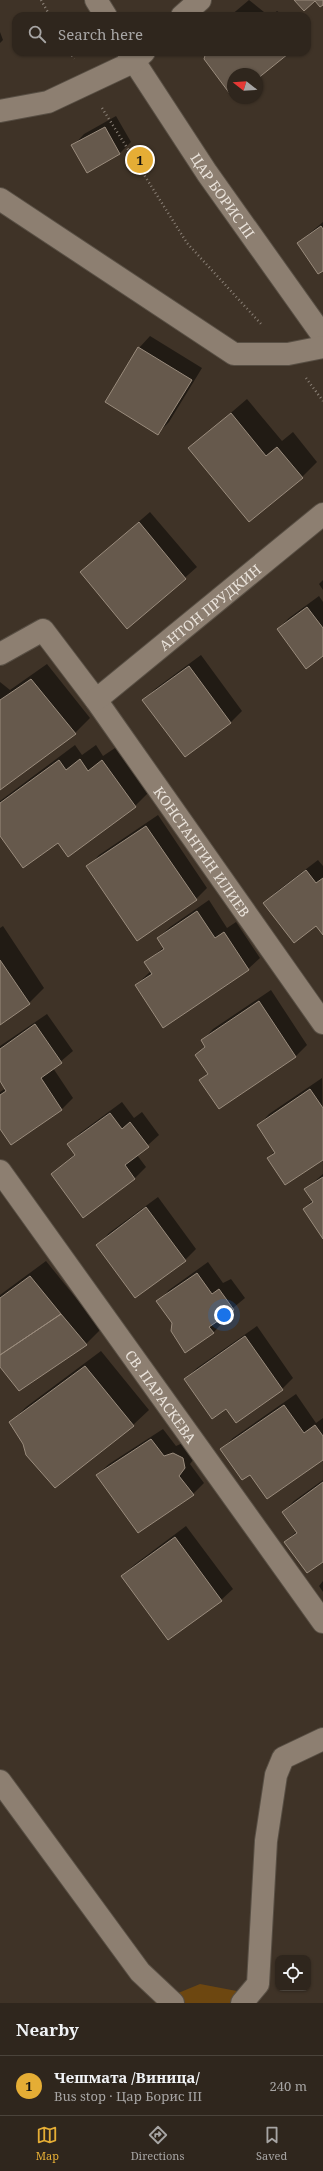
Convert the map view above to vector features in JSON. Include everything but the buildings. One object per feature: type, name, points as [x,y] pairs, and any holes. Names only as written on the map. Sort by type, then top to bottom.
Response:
[{"type":"street","points":[[96,0],[104,12]]},
{"type":"street","points":[[186,12],[200,0]]},
{"type":"street","points":[[0,111],[48,102],[88,84],[133,56]]},
{"type":"street","name":"ЦАР БОРИС III","points":[[136,56],[207,173],[323,336]]},
{"type":"street","points":[[0,199],[234,354],[288,354],[323,347]]},
{"type":"street","name":"АНТОН ПРУДКИН","points":[[96,700],[323,514]]},
{"type":"street","name":"КОНСТАНТИН ИЛИЕВ","points":[[0,654],[43,630],[96,700],[323,1023]]},
{"type":"street","name":"СВ. ПАРАСКЕВА","points":[[0,1171],[323,1622]]},
{"type":"street","points":[[242,2003],[258,1984],[266,1841],[276,1775],[283,1758],[323,1739]]},
{"type":"street","points":[[0,1781],[140,1972],[173,2003]]},
{"type":"path","points":[[41,0],[48,12]]},
{"type":"path","points":[[72,56],[88,84],[187,243],[288,354],[323,401]]},
{"type":"shaded area","points":[[200,1984],[242,1992],[245,2003],[154,2003]]},
{"type":"place","name":"Чешмата /Виница/","points":[[140,160]]}]
